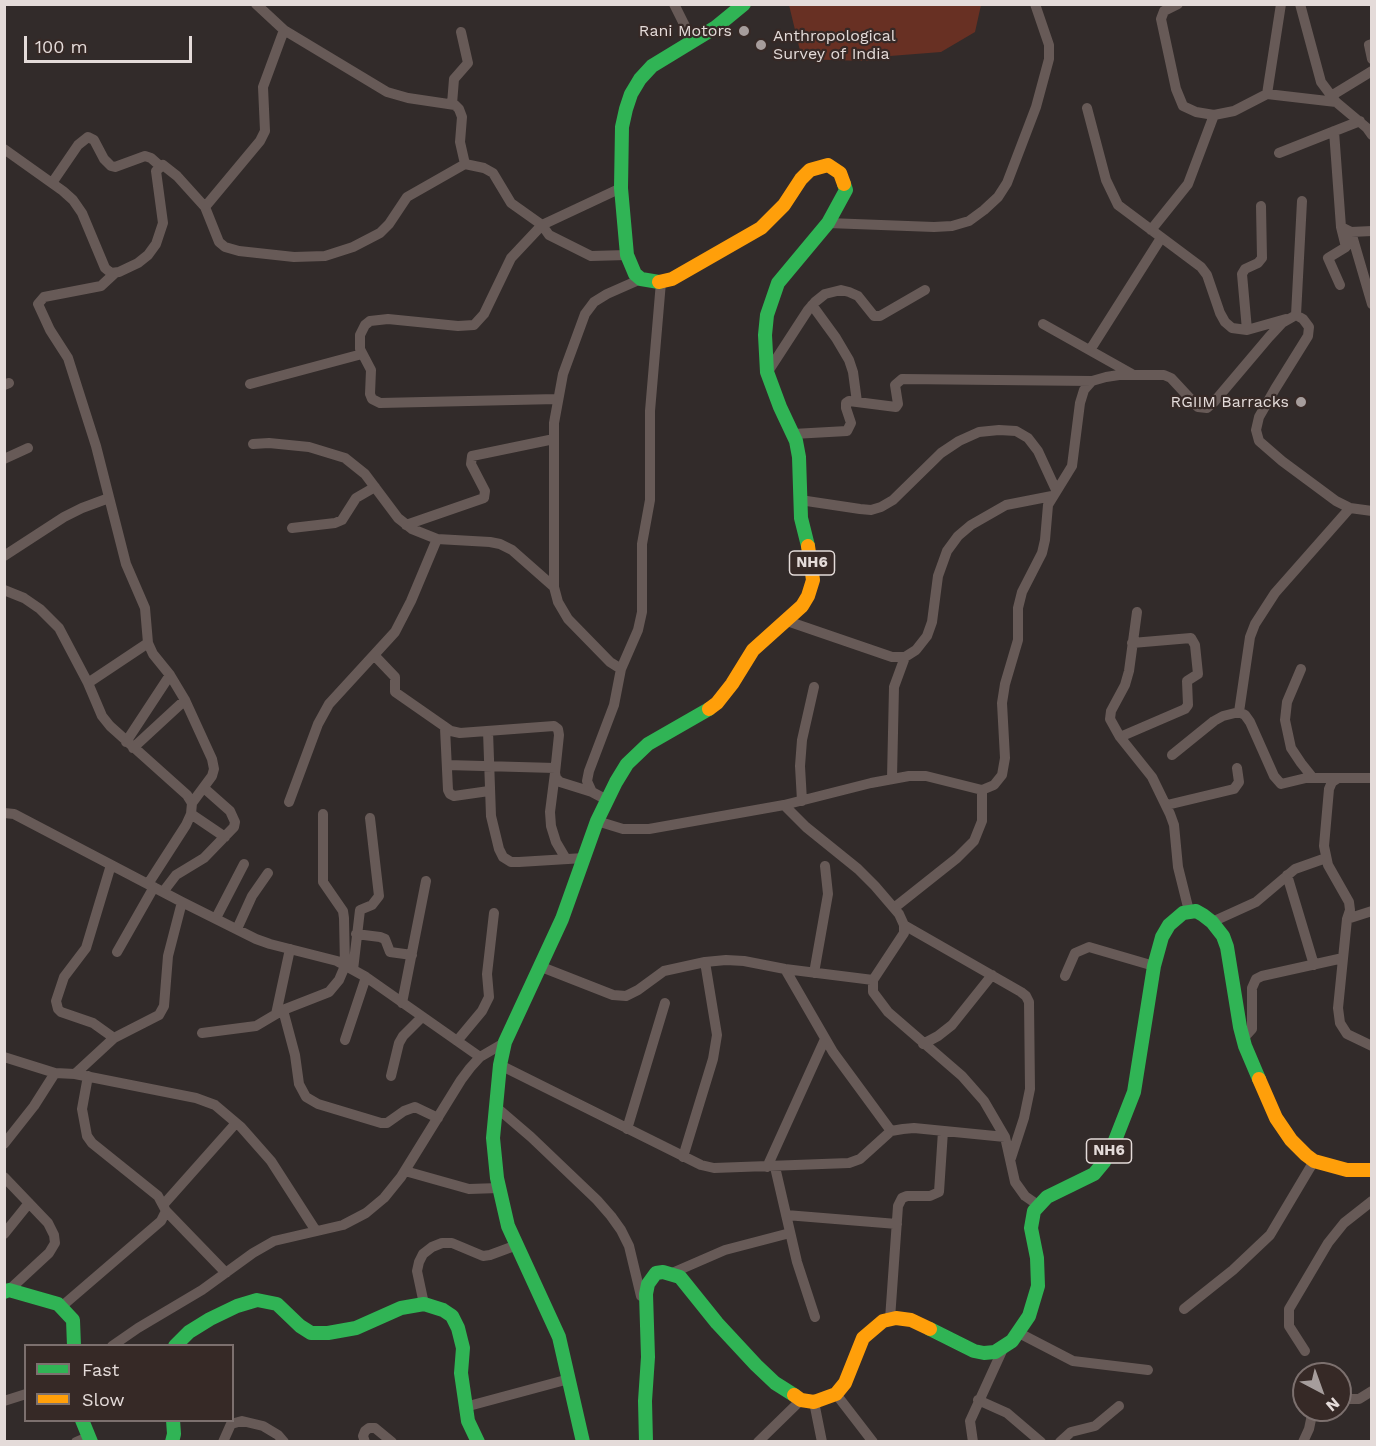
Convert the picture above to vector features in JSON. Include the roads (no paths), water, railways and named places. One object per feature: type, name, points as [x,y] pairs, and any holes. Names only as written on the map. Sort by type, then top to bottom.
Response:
[{"type":"main road","points":[[661,282],[641,279],[635,274],[627,255],[621,188],[622,127],[626,109],[631,94],[652,66],[716,27],[744,4]]},
{"type":"main road","name":"NH6","points":[[583,1442],[559,1337],[508,1226],[499,1188],[494,1156],[495,1107],[500,1065],[505,1042],[561,919],[597,821],[627,764],[648,744],[717,703],[753,650],[787,621],[802,606],[808,596],[813,580],[811,556],[801,518],[799,457],[793,434],[767,372],[765,335],[767,315],[775,291],[789,269],[828,223],[846,190],[844,181],[835,169],[828,165],[810,170],[801,178],[784,205],[761,228],[686,272],[661,282]]},
{"type":"main road","points":[[1189,911],[1196,911],[1212,922],[1223,936],[1230,960],[1243,1039],[1283,1129],[1298,1149],[1314,1161],[1347,1170],[1371,1170]]},
{"type":"main road","name":"NH6","points":[[1038,1205],[1047,1197],[1094,1174],[1104,1162],[1114,1143],[1131,1100],[1138,1073],[1154,966],[1162,937],[1176,917],[1189,911]]},
{"type":"main road","points":[[646,1442],[645,1401],[648,1357],[646,1294],[648,1284],[656,1274],[672,1273],[688,1285],[717,1323],[756,1365],[775,1383],[807,1401],[836,1394],[844,1383],[863,1338],[874,1327],[890,1319],[911,1320],[974,1351],[995,1352],[1003,1348],[1019,1333],[1029,1316],[1038,1286],[1038,1258],[1031,1218],[1038,1205]]},
{"type":"main road","points":[[7,1291],[45,1300],[62,1307],[72,1320],[74,1344]]},
{"type":"main road","points":[[177,1344],[189,1332],[210,1319],[256,1300],[277,1304],[300,1326],[311,1332],[328,1333],[356,1328],[401,1308],[424,1304],[443,1310],[453,1316],[458,1328],[463,1348],[461,1373],[465,1407],[468,1421],[478,1442]]},
{"type":"main road","points":[[172,1442],[173,1422]]},
{"type":"street","points":[[256,4],[269,10],[284,30],[387,92],[408,98],[452,104],[459,109],[461,113],[460,142],[465,164]]},
{"type":"street","points":[[674,4],[692,40]]},
{"type":"street","points":[[828,223],[952,226],[969,221],[998,197],[1007,183],[1036,106],[1048,59],[1049,45],[1035,4]]},
{"type":"street","points":[[1178,4],[1164,11],[1161,18],[1176,89],[1183,106],[1196,112],[1214,115],[1234,111],[1267,94],[1333,99],[1371,71]]},
{"type":"street","points":[[1267,94],[1281,4]]},
{"type":"street","points":[[1300,4],[1321,82],[1333,99],[1367,128]]},
{"type":"street","points":[[205,207],[254,149],[265,131],[263,87],[284,30]]},
{"type":"street","points":[[452,104],[454,79],[468,63],[461,32]]},
{"type":"street","points":[[1371,44],[1369,50],[1371,59]]},
{"type":"street","points":[[1087,108],[1106,180],[1118,205],[1201,267],[1207,275],[1225,322],[1232,328],[1247,330],[1292,316],[1303,319],[1309,327],[1308,336],[1260,417],[1256,430],[1259,441],[1301,476],[1350,508],[1371,511]]},
{"type":"street","points":[[1150,230],[1188,184],[1214,115]]},
{"type":"street","points":[[1279,153],[1335,131],[1367,128]]},
{"type":"street","points":[[1335,131],[1346,247],[1328,258],[1340,285]]},
{"type":"street","points":[[52,183],[78,145],[88,137],[94,140],[111,166],[119,166],[145,156],[152,158],[160,166],[167,167],[205,207],[215,236],[225,247],[239,251],[294,257],[325,256],[353,247],[380,233],[389,224],[407,197],[465,164],[484,168],[493,173],[511,203],[542,225],[549,235],[591,256],[627,255]]},
{"type":"street","points":[[4,149],[73,200],[82,213],[105,268],[115,273]]},
{"type":"street","points":[[117,952],[155,888],[191,809],[214,769],[212,759],[185,700],[148,643],[145,608],[126,564],[96,446],[68,358],[50,330],[38,304],[44,297],[101,286],[115,273],[138,263],[148,255],[161,233],[163,213],[156,176],[157,168],[160,166]]},
{"type":"street","points":[[557,399],[380,403],[372,399],[370,394],[371,370],[362,354],[360,334],[370,321],[388,319],[467,326],[479,321],[511,258],[542,225],[621,188]]},
{"type":"street","points":[[793,434],[847,431],[851,423],[846,403],[849,401],[896,407],[898,401],[895,385],[902,379],[1092,381],[1132,374],[1164,375],[1171,378],[1198,406],[1207,408],[1269,337],[1292,316],[1302,201]]},
{"type":"street","points":[[1247,330],[1242,274],[1245,269],[1258,263],[1262,258],[1261,206]]},
{"type":"street","points":[[1346,230],[1371,231]]},
{"type":"street","points":[[1346,230],[1371,304]]},
{"type":"street","points":[[1090,350],[1161,237]]},
{"type":"street","points":[[621,669],[609,662],[568,619],[558,602],[554,587],[554,439],[557,399],[563,374],[585,314],[594,302],[641,279]]},
{"type":"street","points":[[592,792],[587,781],[589,771],[614,705],[621,669],[638,630],[642,612],[642,554],[650,500],[650,411],[661,282]]},
{"type":"street","points":[[767,372],[812,305],[825,294],[841,290],[858,296],[874,316],[880,316],[925,290]]},
{"type":"street","points":[[812,305],[849,360],[857,402]]},
{"type":"street","points":[[1043,324],[1132,374]]},
{"type":"street","points":[[250,384],[362,354]]},
{"type":"street","points":[[597,821],[623,829],[649,829],[784,805],[892,778],[926,776],[982,790],[994,785],[1002,775],[1005,738],[1002,703],[1018,640],[1018,608],[1022,592],[1042,553],[1048,506],[1072,466],[1080,403],[1084,390],[1092,381]]},
{"type":"street","points":[[800,501],[871,510],[881,507],[893,500],[941,453],[958,441],[979,432],[999,430],[1016,431],[1028,438],[1038,451],[1054,493]]},
{"type":"street","points":[[406,525],[484,498],[484,491],[471,464],[472,456],[554,439]]},
{"type":"street","points":[[253,444],[268,443],[309,447],[345,458],[360,469],[406,525],[437,539],[500,544],[512,550],[554,587]]},
{"type":"street","points":[[4,459],[28,448]]},
{"type":"street","points":[[292,528],[335,524],[342,520],[356,498],[375,487]]},
{"type":"street","points":[[787,621],[892,657],[905,657],[916,650],[927,636],[932,622],[938,576],[947,551],[958,536],[971,525],[1006,505],[1054,493]]},
{"type":"street","points":[[4,556],[64,517],[109,498]]},
{"type":"street","points":[[1239,712],[1250,637],[1255,624],[1275,593],[1350,508]]},
{"type":"street","points":[[289,802],[318,724],[329,704],[395,632],[403,619],[437,539]]},
{"type":"street","points":[[4,590],[24,598],[40,609],[59,628],[88,683],[102,716],[129,745],[187,795],[191,809],[225,837]]},
{"type":"street","points":[[1137,612],[1125,685],[1111,711],[1110,719],[1120,736],[1152,777],[1167,805],[1174,825],[1178,867],[1189,911]]},
{"type":"street","points":[[1120,736],[1185,709],[1188,705],[1187,681],[1198,674],[1197,656],[1191,638],[1132,643]]},
{"type":"street","points":[[88,683],[148,643]]},
{"type":"street","points":[[374,655],[395,677],[395,692],[445,728],[460,733],[554,726],[558,729],[550,812],[556,842],[566,859]]},
{"type":"street","points":[[892,778],[894,687],[905,657]]},
{"type":"street","points":[[1301,669],[1287,702],[1285,720],[1291,748],[1313,778]]},
{"type":"street","points":[[129,745],[170,675]]},
{"type":"street","points":[[802,801],[800,766],[802,740],[814,687]]},
{"type":"street","points":[[129,745],[185,700]]},
{"type":"street","points":[[1172,755],[1214,721],[1239,712],[1245,715],[1250,722],[1277,781],[1281,784],[1313,778],[1371,778]]},
{"type":"street","points":[[445,728],[448,790],[454,796],[489,791]]},
{"type":"street","points":[[488,731],[491,816],[503,857],[519,862],[584,858]]},
{"type":"street","points":[[447,765],[488,765],[555,771]]},
{"type":"street","points":[[1167,805],[1234,789],[1239,782],[1237,768]]},
{"type":"street","points":[[555,771],[556,778],[560,782],[592,792],[607,800]]},
{"type":"street","points":[[1338,778],[1332,782],[1329,789],[1324,846],[1326,858],[1349,902],[1350,910],[1347,919],[1338,1008],[1340,1023],[1347,1034],[1371,1046]]},
{"type":"street","points":[[155,888],[204,858],[234,828],[234,817],[230,811],[204,788]]},
{"type":"street","points":[[894,908],[957,858],[974,841],[982,821],[982,790]]},
{"type":"street","points":[[784,805],[858,869],[894,908],[904,925],[1026,996],[1029,1002],[1030,1089],[1024,1118],[1011,1158]]},
{"type":"street","points":[[5,811],[182,902],[270,944],[337,961],[366,977],[480,1057]]},
{"type":"street","points":[[323,814],[323,882],[343,910],[349,968]]},
{"type":"street","points":[[202,1033],[256,1026],[280,1012],[329,992],[349,968],[360,910],[372,905],[379,896],[370,818]]},
{"type":"street","points":[[1212,922],[1256,902],[1287,875],[1304,864],[1326,858]]},
{"type":"street","points":[[111,864],[86,948],[64,976],[56,1002],[61,1012],[93,1023],[114,1038]]},
{"type":"street","points":[[216,918],[244,864]]},
{"type":"street","points":[[814,973],[828,894],[825,866]]},
{"type":"street","points":[[237,929],[252,896],[268,873]]},
{"type":"street","points":[[1287,875],[1314,964]]},
{"type":"street","points":[[402,1003],[426,880]]},
{"type":"street","points":[[75,1074],[114,1038],[159,1015],[164,1006],[168,956],[182,902]]},
{"type":"street","points":[[1347,919],[1371,911]]},
{"type":"street","points":[[458,1041],[482,1011],[489,997],[487,974],[494,913]]},
{"type":"street","points":[[904,925],[904,933],[900,942],[873,980],[873,992],[888,1012],[974,1088],[1005,1137],[1015,1182],[1025,1196],[1038,1205]]},
{"type":"street","points":[[356,934],[380,937],[385,939],[390,952],[412,955]]},
{"type":"street","points":[[1065,976],[1075,953],[1089,947],[1154,966]]},
{"type":"street","points":[[290,949],[280,1012],[294,1049],[299,1083],[306,1097],[318,1104],[387,1123],[404,1111],[415,1107],[438,1118]]},
{"type":"street","points":[[1243,1039],[1252,1029],[1252,988],[1256,979],[1343,958]]},
{"type":"street","points":[[539,966],[613,994],[626,996],[663,971],[705,962],[744,961],[873,980]]},
{"type":"street","points":[[683,1156],[713,1059],[717,1035],[705,962]]},
{"type":"street","points":[[786,969],[825,1039],[891,1131]]},
{"type":"street","points":[[923,1044],[952,1025],[992,975]]},
{"type":"street","points":[[345,1040],[366,977]]},
{"type":"street","points":[[627,1129],[665,1003]]},
{"type":"street","points":[[391,1077],[399,1043],[422,1017]]},
{"type":"street","points":[[815,1317],[771,1167],[825,1039]]},
{"type":"street","points":[[115,1344],[202,1290],[253,1253],[274,1241],[343,1225],[366,1213],[384,1198],[405,1171],[461,1080],[480,1057],[505,1042]]},
{"type":"street","points":[[4,1057],[55,1073],[88,1076],[206,1101],[236,1123],[271,1161],[316,1231]]},
{"type":"street","points":[[500,1065],[701,1165],[714,1168],[849,1163],[861,1159],[891,1131],[914,1128],[1005,1137]]},
{"type":"street","points":[[4,1144],[34,1106],[55,1073]]},
{"type":"street","points":[[88,1076],[82,1108],[87,1136],[92,1143],[158,1196],[165,1208],[226,1273]]},
{"type":"street","points":[[495,1107],[531,1137],[611,1216],[628,1246],[645,1312]]},
{"type":"street","points":[[62,1307],[161,1221],[165,1208],[236,1123]]},
{"type":"street","points":[[890,1319],[898,1206],[907,1196],[930,1196],[939,1192],[943,1131]]},
{"type":"street","points":[[1184,1309],[1233,1270],[1270,1235],[1314,1161]]},
{"type":"street","points":[[405,1171],[469,1189],[499,1188]]},
{"type":"street","points":[[4,1177],[48,1223],[55,1243],[49,1253],[7,1291]]},
{"type":"street","points":[[1305,1351],[1289,1326],[1289,1309],[1328,1243],[1344,1223],[1371,1202]]},
{"type":"street","points":[[4,1234],[29,1203]]},
{"type":"street","points":[[786,1215],[897,1224]]},
{"type":"street","points":[[672,1273],[725,1250],[790,1233]]},
{"type":"street","points":[[424,1304],[417,1271],[423,1254],[432,1247],[442,1243],[452,1243],[483,1256],[517,1245]]},
{"type":"street","points":[[1019,1333],[1074,1361],[1148,1370]]},
{"type":"street","points":[[973,1442],[970,1421],[1003,1348]]},
{"type":"street","points":[[465,1407],[569,1379]]},
{"type":"street","points":[[1352,1399],[1359,1399],[1371,1391]]},
{"type":"street","points":[[836,1394],[873,1442]]},
{"type":"street","points":[[4,1401],[24,1395]]},
{"type":"street","points":[[978,1400],[1007,1413],[1041,1442]]},
{"type":"street","points":[[758,1442],[807,1401],[822,1442]]},
{"type":"street","points":[[1060,1442],[1071,1432],[1095,1426],[1119,1406]]},
{"type":"street","points":[[222,1442],[231,1424],[242,1421],[272,1431],[284,1442]]},
{"type":"street","points":[[1303,1442],[1311,1422]]},
{"type":"street","points":[[365,1442],[363,1436],[369,1428],[375,1428],[392,1442]]},
{"type":"place","name":"Rani Motors","points":[[744,31]]},
{"type":"place","name":"Anthropological Survey of India","points":[[761,45]]},
{"type":"place","name":"RGIIM Barracks","points":[[1301,402]]}]
